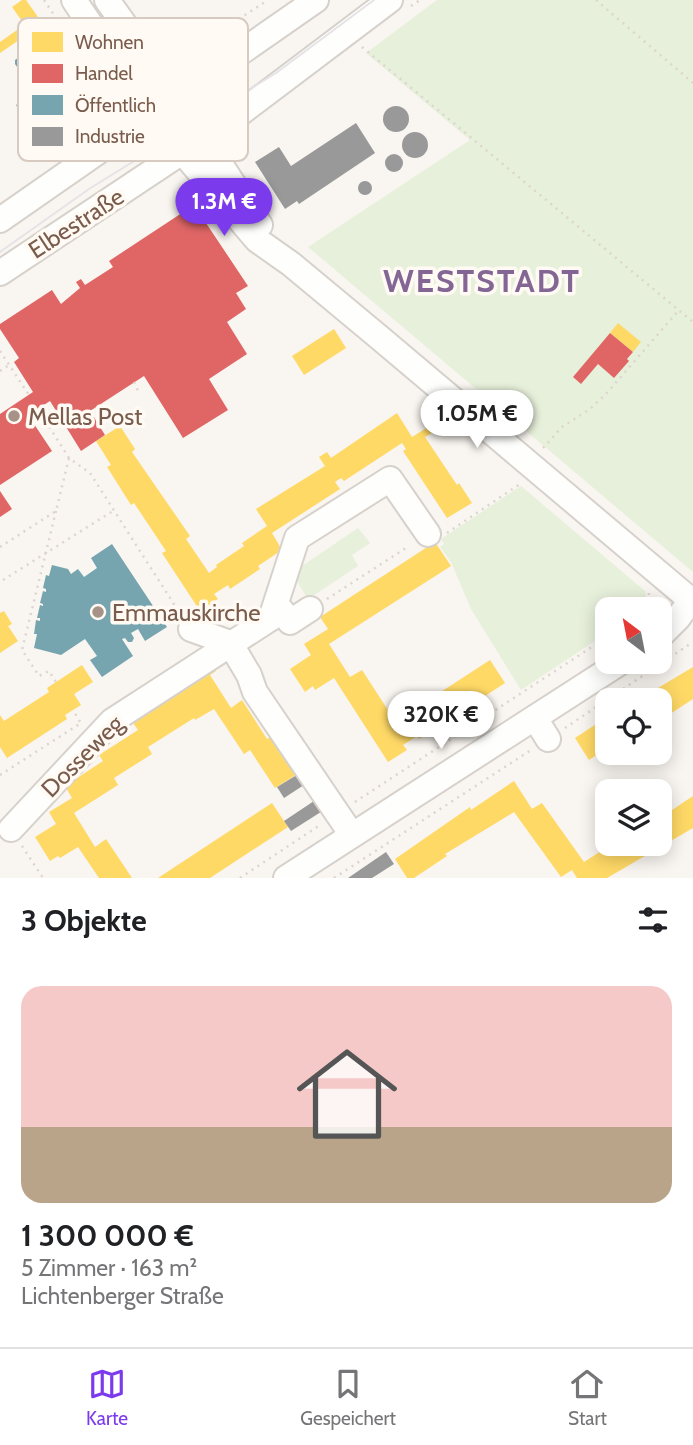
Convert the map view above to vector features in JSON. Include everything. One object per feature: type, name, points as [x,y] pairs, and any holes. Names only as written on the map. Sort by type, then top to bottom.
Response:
[{"type":"street","points":[[74,0],[86,18]]},
{"type":"street","points":[[107,0],[119,18]]},
{"type":"street","name":"Elbestraße","points":[[248,47],[316,0]]},
{"type":"street","name":"Elbestraße","points":[[248,106],[390,0]]},
{"type":"street","name":"Elbestraße","points":[[0,220],[85,161]]},
{"type":"street","name":"Elbestraße","points":[[0,273],[170,161]]},
{"type":"street","points":[[189,161],[257,240],[291,264],[524,474],[692,601],[672,626]]},
{"type":"street","points":[[219,161],[265,231],[291,264]]},
{"type":"street","points":[[271,618],[297,538],[390,479],[428,534]]},
{"type":"street","points":[[271,618],[282,611],[290,622],[310,609]]},
{"type":"street","name":"Dosseweg","points":[[11,829],[112,721],[271,618]]},
{"type":"street","points":[[191,629],[230,643],[249,675],[255,692],[352,835]]},
{"type":"street","points":[[285,878],[603,674]]},
{"type":"street","points":[[535,718],[548,739]]},
{"type":"path","points":[[44,0],[56,18]]},
{"type":"path","points":[[243,18],[268,0]]},
{"type":"path","points":[[596,0],[693,83]]},
{"type":"path","points":[[360,45],[409,83],[693,322]]},
{"type":"path","points":[[310,609],[428,534],[446,534],[524,474],[556,432],[590,410],[679,310]]},
{"type":"path","points":[[0,351],[29,395]]},
{"type":"path","points":[[0,370],[9,365]]},
{"type":"path","points":[[15,374],[20,371]]},
{"type":"path","points":[[134,383],[139,393]]},
{"type":"path","points":[[37,409],[69,458],[90,473],[191,629]]},
{"type":"path","points":[[56,682],[49,671],[39,676],[22,650],[69,458]]},
{"type":"path","points":[[4,580],[114,510]]},
{"type":"path","points":[[0,547],[56,511]]},
{"type":"path","points":[[334,878],[693,642]]},
{"type":"path","points":[[240,878],[595,645]]},
{"type":"path","points":[[0,775],[82,723],[74,710]]},
{"type":"green space","points":[[437,0],[693,0],[693,572],[308,247],[470,140],[366,53]]},
{"type":"green space","points":[[521,486],[645,591],[646,597],[595,597],[595,641],[521,690],[471,609],[451,562],[440,547],[444,544],[441,539]]},
{"type":"green space","points":[[358,528],[370,543],[352,555],[358,566],[308,599],[292,573]]},
{"type":"building: Wohnen","points":[[26,0],[39,18],[20,18],[12,7]]},
{"type":"building: Wohnen","points":[[17,30],[18,41],[0,53],[0,42]]},
{"type":"building: Wohnen","points":[[618,323],[641,342],[633,352],[610,333]]},
{"type":"building: Wohnen","points":[[334,329],[346,348],[304,375],[292,356]]},
{"type":"building: Wohnen","points":[[397,413],[412,437],[428,427],[432,433],[425,437],[472,503],[447,518],[403,451],[406,449],[402,443],[344,481],[341,478],[335,482],[340,489],[272,533],[282,550],[230,589],[228,585],[214,594],[218,599],[200,611],[162,553],[166,551],[134,503],[131,505],[107,467],[111,465],[96,441],[120,426],[135,449],[132,452],[190,536],[186,539],[209,573],[244,546],[242,543],[267,526],[256,509],[325,466],[319,457],[327,452],[331,458]]},
{"type":"building: Wohnen","points":[[435,542],[451,566],[329,644],[350,677],[362,670],[397,724],[404,716],[490,660],[505,683],[419,739],[417,736],[403,745],[407,750],[388,762],[334,678],[315,690],[313,686],[305,692],[290,669],[311,655],[304,644],[328,629],[320,617]]},
{"type":"building: Wohnen","points":[[4,611],[12,624],[8,626],[18,641],[0,653],[0,613]]},
{"type":"building: Wohnen","points":[[209,659],[216,671],[210,675],[231,708],[242,700],[267,739],[274,735],[299,773],[275,788],[250,750],[244,754],[214,709],[195,720],[194,718],[148,747],[152,754],[114,778],[118,785],[74,813],[95,847],[106,839],[132,878],[99,878],[78,847],[50,861],[35,837],[56,824],[49,812],[72,798],[65,786],[103,761],[99,755],[138,730],[133,723],[192,685],[185,674]]},
{"type":"building: Wohnen","points":[[82,665],[93,682],[74,694],[81,705],[65,715],[67,719],[7,758],[0,747],[0,715],[4,721],[49,692],[47,688]]},
{"type":"building: Wohnen","points":[[693,667],[693,699],[672,713],[672,688],[658,688]]},
{"type":"building: Wohnen","points":[[595,725],[595,756],[589,760],[575,738]]},
{"type":"building: Wohnen","points":[[514,781],[532,809],[542,803],[584,862],[595,855],[645,856],[607,878],[577,878],[572,870],[561,877],[514,812],[445,854],[447,856],[414,878],[407,878],[395,859],[470,807],[471,810]]},
{"type":"building: Wohnen","points":[[693,796],[693,828],[672,840],[672,810]]},
{"type":"building: Wohnen","points":[[272,803],[288,827],[210,878],[158,878]]},
{"type":"building: Handel","points":[[194,205],[248,286],[236,293],[246,309],[227,322],[247,354],[209,379],[228,410],[183,438],[144,376],[90,411],[105,435],[81,451],[50,401],[28,415],[52,451],[0,485],[0,414],[33,392],[14,362],[19,358],[0,329],[0,324],[52,290],[61,304],[80,288],[76,282],[81,279],[85,285],[113,267],[109,261]]},
{"type":"building: Handel","points":[[610,333],[633,352],[627,359],[629,361],[614,378],[598,364],[581,384],[573,377]]},
{"type":"building: Handel","points":[[0,491],[12,509],[0,517]]},
{"type":"building: Öffentlich","name":"Emmauskirche","points":[[112,544],[167,627],[145,641],[138,629],[131,633],[134,638],[132,642],[122,639],[133,656],[102,677],[90,660],[97,656],[85,639],[61,655],[34,648],[37,634],[34,634],[36,620],[40,621],[40,618],[37,618],[40,605],[43,606],[40,603],[43,591],[46,592],[43,588],[46,575],[49,576],[52,565],[68,569],[71,574],[78,569],[84,577],[97,568],[91,558]]},
{"type":"building: Industrie","points":[[396,106],[405,110],[409,119],[405,128],[396,132],[387,128],[383,119],[387,110]]},
{"type":"building: Industrie","points":[[356,123],[375,153],[299,204],[297,201],[285,209],[255,162],[279,147],[291,166]]},
{"type":"building: Industrie","points":[[415,132],[424,136],[428,145],[424,154],[415,158],[406,154],[402,145],[406,136]]},
{"type":"building: Industrie","points":[[394,154],[400,157],[403,163],[400,169],[394,172],[388,169],[385,163],[388,157]]},
{"type":"building: Industrie","points":[[362,181],[368,181],[372,188],[368,195],[362,195],[358,191],[358,185]]},
{"type":"building: Industrie","points":[[300,773],[307,783],[284,798],[277,787]]},
{"type":"building: Industrie","points":[[317,799],[324,810],[291,831],[284,821]]},
{"type":"building: Industrie","points":[[386,852],[394,864],[372,878],[348,878]]},
{"type":"tram line","points":[[248,90],[276,73],[374,0]]},
{"type":"tram line","points":[[0,252],[89,189],[134,161]]},
{"type":"place","name":"Mellas Post","points":[[14,416]]},
{"type":"place","name":"Emmauskirche","points":[[98,612]]},
{"type":"district","name":"WESTSTADT","points":[[482,280]]}]
